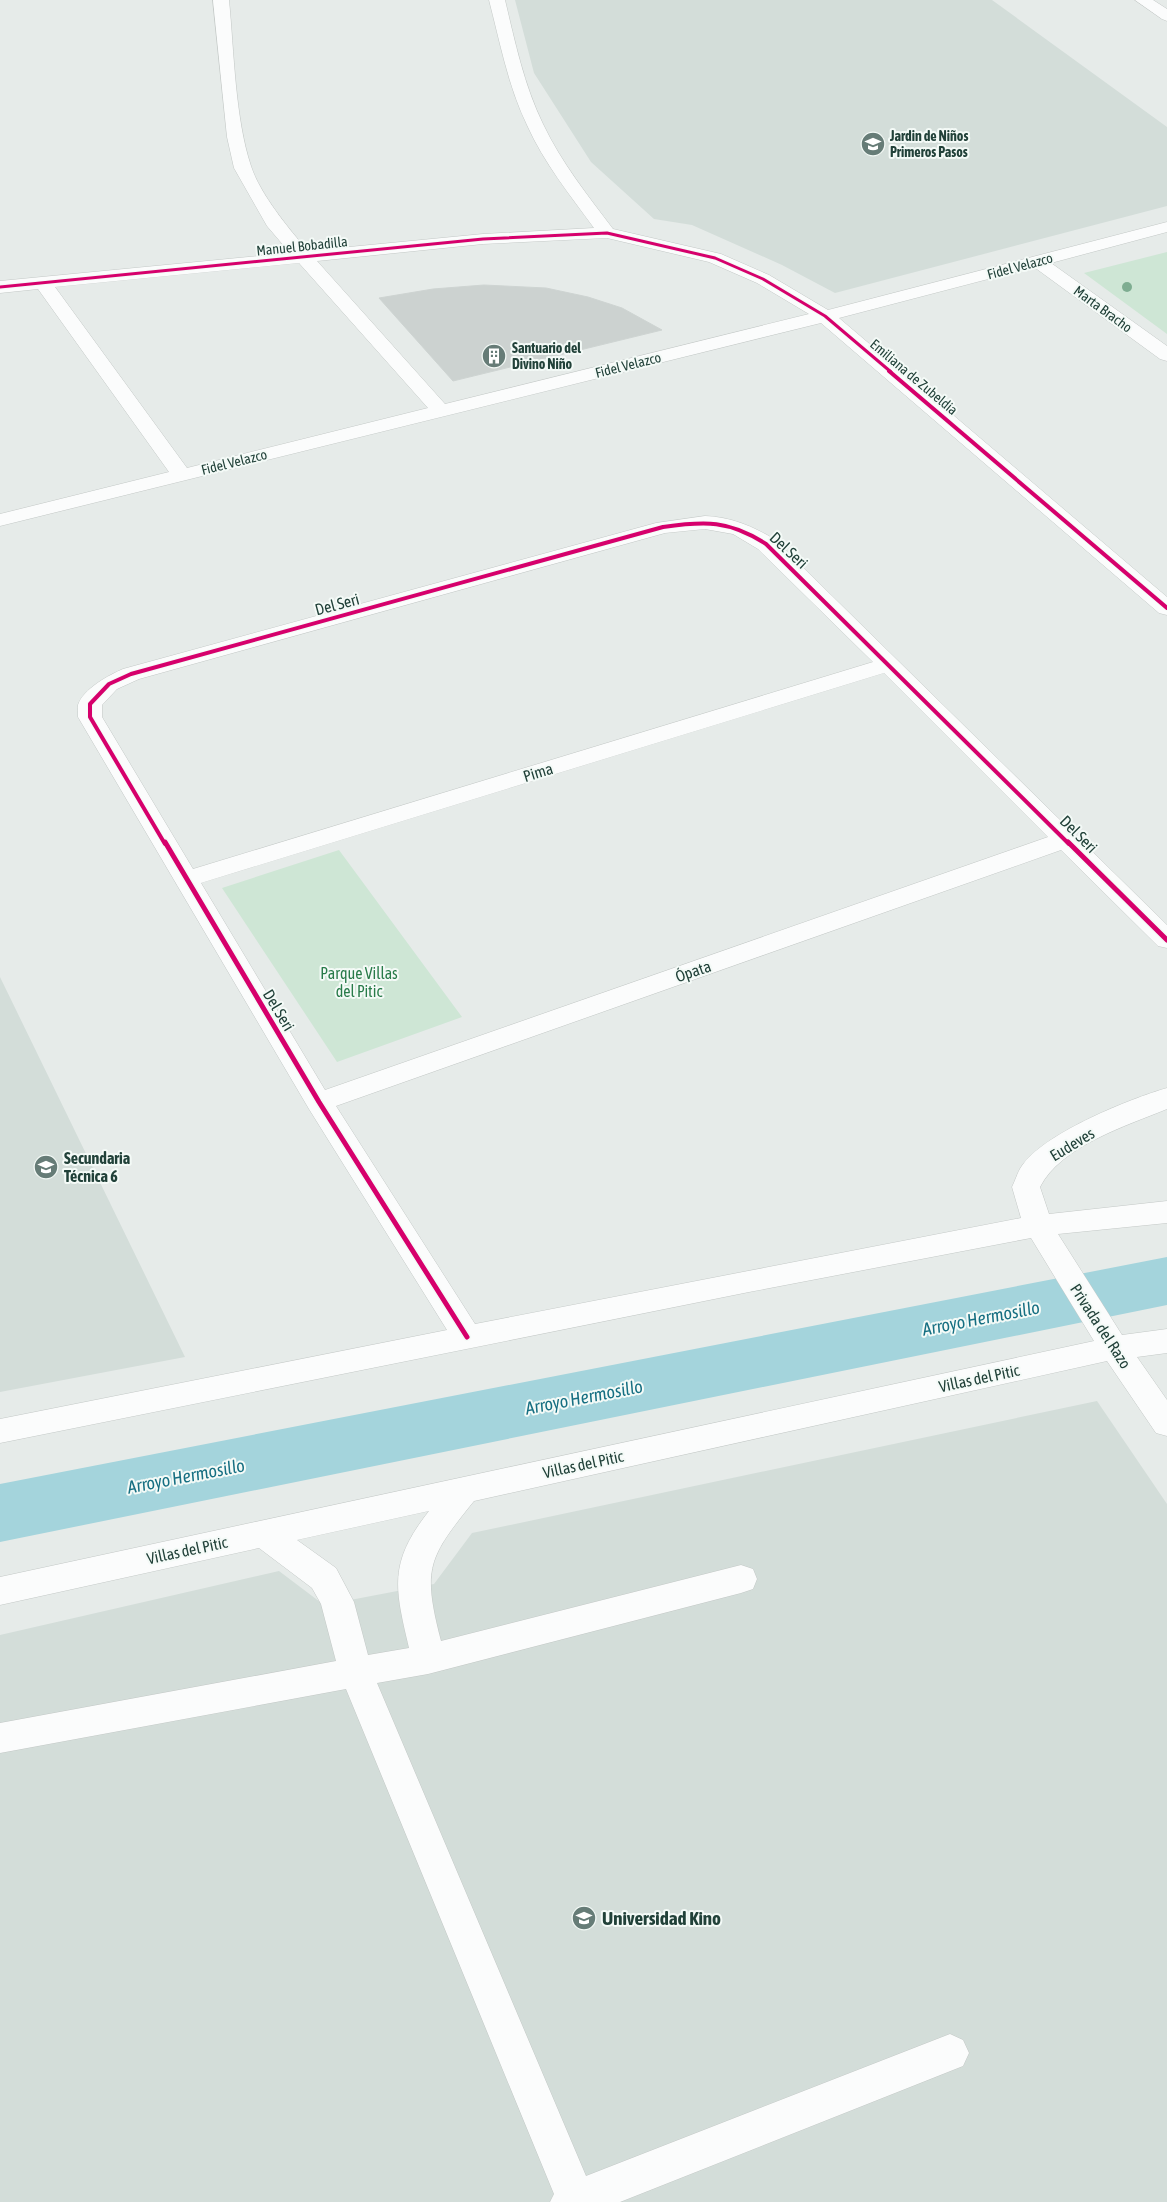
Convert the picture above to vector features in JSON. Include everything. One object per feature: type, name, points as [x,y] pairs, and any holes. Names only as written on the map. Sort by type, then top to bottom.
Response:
[{"type":"street","points":[[221,0],[235,137],[243,168],[276,226],[442,411]]},
{"type":"street","points":[[497,0],[515,73],[527,109],[556,162],[607,233]]},
{"type":"street","points":[[1143,0],[1167,16]]},
{"type":"street","name":"Fidel Velazco","points":[[0,520],[825,316],[1167,227]]},
{"type":"street","name":"Manuel Bobadilla","points":[[0,288],[483,239],[607,233]]},
{"type":"street","name":"Emiliana de Zubeldia","points":[[607,233],[715,258],[763,279],[825,316],[1167,608]]},
{"type":"street","name":"Marta Bracho","points":[[1038,262],[1167,355]]},
{"type":"street","points":[[43,283],[181,474]]},
{"type":"street","name":"Del Seri","points":[[467,1337],[319,1102],[90,717],[90,704],[97,694],[110,684],[131,674],[663,527],[713,522],[732,525],[750,533],[766,544],[890,664],[1167,940]]},
{"type":"street","name":"Pima","points":[[186,879],[890,664]]},
{"type":"street","name":"Ópata","points":[[319,1102],[1067,839]]},
{"type":"street","name":"Eudeves","points":[[1039,1228],[1026,1187],[1034,1170],[1052,1154],[1085,1134],[1167,1098]]},
{"type":"street","points":[[0,1431],[467,1337],[1039,1228],[1167,1212]]},
{"type":"street","name":"Privada del Razo","points":[[1039,1228],[1112,1346],[1167,1424]]},
{"type":"street","name":"Villas del Pitic","points":[[0,1591],[1112,1346],[1167,1341]]},
{"type":"street","points":[[428,1659],[413,1588],[417,1559],[430,1532],[464,1490]]},
{"type":"street","points":[[263,1533],[324,1578],[338,1602],[356,1672],[573,2201],[950,2053]]},
{"type":"street","points":[[0,1738],[428,1659],[741,1579]]},
{"type":"shaded area","name":"Jardin de Niños Primeros Pasos","points":[[515,0],[992,0],[1167,127],[1167,206],[835,293],[782,265],[692,225],[654,219],[591,162],[534,73]]},
{"type":"shaded area","name":"Secundaria Técnica 6","points":[[0,977],[185,1357],[0,1392]]},
{"type":"shaded area","name":"Universidad Kino","points":[[1097,1401],[1167,1504],[1167,2202],[0,2202],[0,1635],[279,1571],[324,1605],[434,1584],[472,1533]]},
{"type":"green space","points":[[1167,252],[1167,334],[1084,273]]},
{"type":"green space","name":"Parque Villas del Pitic","points":[[339,850],[462,1017],[337,1062],[222,888]]},
{"type":"building","name":"Santuario del Divino Niño","points":[[484,285],[546,288],[588,297],[622,308],[662,330],[453,381],[379,298],[433,289]]},
{"type":"waterway","name":"Arroyo Hermosillo","points":[[0,1513],[1167,1281]]},
{"type":"cycle path","points":[[0,287],[483,239],[607,233],[715,258],[763,279],[825,316],[1167,608]]},
{"type":"cycle path","points":[[467,1337],[319,1102],[90,717],[90,704],[109,684],[131,674],[663,527],[692,523],[728,525],[740,529],[766,544],[1167,940]]},
{"type":"place","name":"Jardin de Niños Primeros Pasos","points":[[873,144]]},
{"type":"place","name":"Santuario del Divino Niño","points":[[494,356]]},
{"type":"place","name":"Secundaria Técnica 6","points":[[46,1167]]},
{"type":"place","name":"Universidad Kino","points":[[584,1918]]}]
